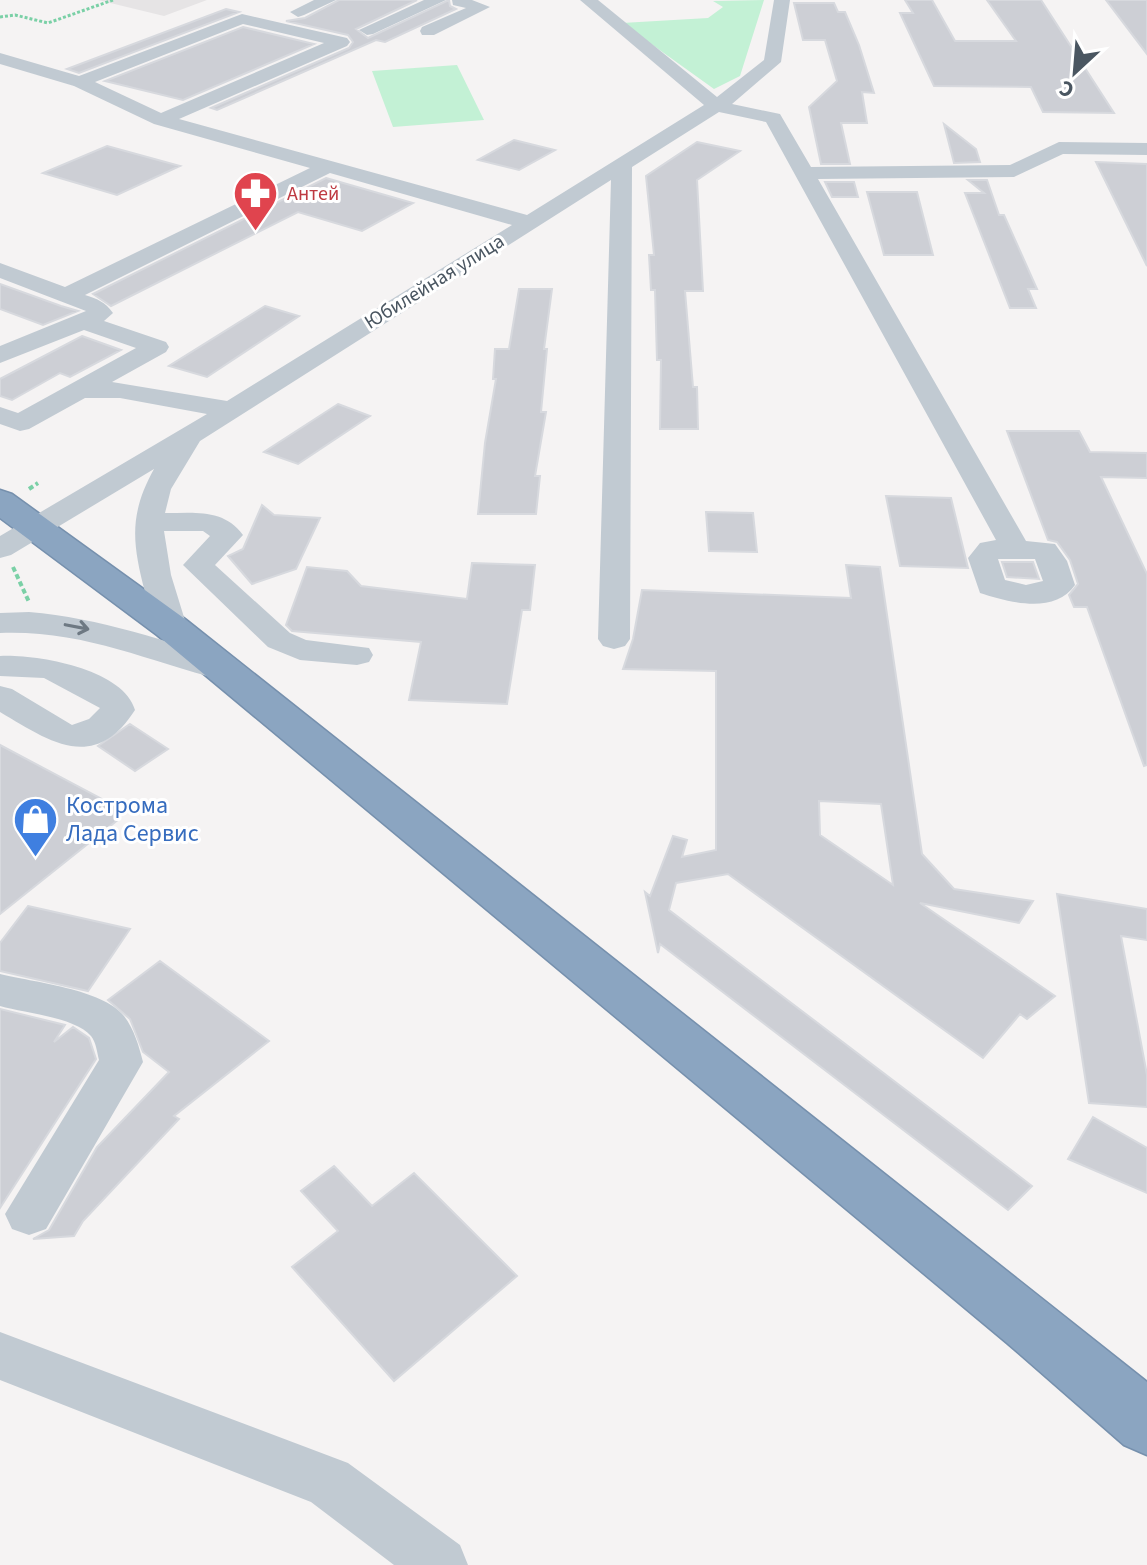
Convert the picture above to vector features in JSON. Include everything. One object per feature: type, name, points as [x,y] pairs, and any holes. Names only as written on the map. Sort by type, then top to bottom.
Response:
[{"type":"highway","points":[[14,495],[38,525],[171,627],[1029,1323],[1147,1423]]},
{"type":"street","points":[[298,12],[328,0]]},
{"type":"street","points":[[367,30],[438,0]]},
{"type":"street","points":[[588,0],[716,106],[773,118],[1016,549]]},
{"type":"street","name":"Юбилейная улица","points":[[4,554],[38,525],[198,431],[716,106],[772,62],[782,0]]},
{"type":"street","points":[[428,31],[482,7],[457,1]]},
{"type":"street","points":[[80,82],[238,13],[341,42],[161,120]]},
{"type":"street","points":[[275,45],[304,33]]},
{"type":"street","points":[[0,58],[80,82],[161,120],[527,222]]},
{"type":"street","points":[[14,81],[72,59]]},
{"type":"street","points":[[130,105],[159,93]]},
{"type":"street","points":[[803,173],[1014,171],[1059,148],[1147,149]]},
{"type":"street","points":[[614,639],[622,164]]},
{"type":"street","points":[[66,295],[327,167]]},
{"type":"street","points":[[0,270],[96,307],[101,313],[69,330],[39,336],[0,355]]},
{"type":"street","points":[[0,415],[20,423],[157,347],[84,322]]},
{"type":"street","points":[[78,390],[120,390],[231,410]]},
{"type":"street","points":[[171,627],[147,539],[149,522],[155,492],[171,462],[198,431]]},
{"type":"street","points":[[149,522],[210,522],[228,535],[198,565],[279,640],[300,650],[357,655]]},
{"type":"street","points":[[0,623],[39,622],[79,626],[222,670]]},
{"type":"street","points":[[0,666],[34,664],[65,672],[116,702],[118,710],[114,717],[87,735],[75,738],[64,735],[0,697]]},
{"type":"street","points":[[0,990],[82,1012],[106,1023],[117,1042],[121,1062],[29,1214]]},
{"type":"street","points":[[0,1356],[329,1482],[440,1565]]},
{"type":"path","points":[[0,17],[15,15],[48,23],[113,0]]},
{"type":"path","points":[[14,495],[38,483]]},
{"type":"path","points":[[4,554],[31,606]]},
{"type":"shaded area","points":[[98,0],[207,0],[164,16]]},
{"type":"green space","points":[[764,0],[740,76],[714,89],[622,23],[708,18],[723,7],[713,1]]},
{"type":"green space","points":[[457,65],[484,120],[393,127],[372,71]]},
{"type":"building","points":[[339,0],[417,0],[356,29],[368,38],[449,0],[450,6],[456,9],[385,42],[376,40],[217,110],[211,108],[349,48],[353,42],[348,35],[286,21],[305,18]]},
{"type":"building","points":[[905,0],[932,0],[955,41],[1016,41],[987,0],[1041,0],[1114,113],[1043,112],[1031,87],[934,86],[900,13],[913,13]]},
{"type":"building","points":[[1106,0],[1147,0],[1147,54]]},
{"type":"building","points":[[794,3],[834,3],[838,12],[845,12],[859,45],[874,93],[862,92],[867,123],[841,123],[850,164],[821,164],[809,107],[837,81],[825,40],[803,40]]},
{"type":"building","points":[[226,9],[239,12],[79,73],[67,69]]},
{"type":"building","points":[[243,27],[314,44],[183,100],[105,81]]},
{"type":"building","points":[[944,124],[976,149],[980,162],[954,163]]},
{"type":"building","points":[[514,140],[555,150],[519,170],[478,160]]},
{"type":"building","points":[[697,142],[740,151],[697,180],[703,291],[685,291],[693,387],[697,387],[698,429],[660,429],[661,360],[657,360],[655,290],[651,290],[649,255],[654,255],[646,176]]},
{"type":"building","points":[[107,146],[180,166],[117,195],[43,173]]},
{"type":"building","points":[[1096,162],[1147,164],[1147,266]]},
{"type":"building","points":[[326,178],[413,203],[362,231],[298,212],[111,306],[93,294]]},
{"type":"building","points":[[968,180],[987,180],[999,215],[1004,215],[1037,289],[1028,289],[1036,308],[1010,308],[965,193],[984,193]]},
{"type":"building","points":[[825,182],[854,182],[858,197],[832,197]]},
{"type":"building","points":[[867,192],[917,192],[933,255],[884,255]]},
{"type":"building","points":[[0,284],[78,311],[43,325],[0,309]]},
{"type":"building","points":[[519,289],[552,289],[544,349],[547,349],[541,412],[546,412],[535,476],[540,476],[536,514],[478,514],[485,443],[496,379],[493,379],[495,349],[509,349]]},
{"type":"building","points":[[265,306],[299,316],[207,377],[169,366]]},
{"type":"building","points":[[82,336],[121,350],[70,377],[60,373],[12,400],[0,396],[0,379]]},
{"type":"building","points":[[338,404],[370,416],[298,464],[264,452]]},
{"type":"building","points":[[1007,431],[1079,431],[1090,452],[1147,453],[1147,478],[1101,477],[1147,574],[1147,765],[1144,766],[1087,607],[1074,607],[1069,595],[1078,584],[1070,560],[1057,542],[1048,540]]},
{"type":"building","points":[[886,496],[951,498],[968,568],[900,566]]},
{"type":"building","points":[[262,505],[274,515],[320,518],[296,569],[252,584],[228,556],[243,549]]},
{"type":"building","points":[[706,512],[753,513],[757,552],[709,551]]},
{"type":"building","points":[[1002,562],[1033,562],[1039,579],[1007,577]]},
{"type":"building","points":[[472,563],[535,565],[530,610],[522,610],[507,704],[409,700],[421,642],[292,631],[286,625],[307,567],[347,571],[361,586],[467,599]]},
{"type":"building","points":[[846,565],[880,567],[922,854],[954,889],[1033,901],[1019,923],[920,903],[1055,996],[1027,1019],[1020,1014],[983,1058],[728,874],[676,883],[669,910],[1032,1186],[1008,1210],[660,944],[658,953],[645,892],[650,896],[673,836],[687,840],[682,857],[716,850],[716,671],[623,669],[633,639],[642,590],[851,598]],"holes":[[[819,801],[881,804],[893,885],[820,835]]]},
{"type":"building","points":[[130,724],[168,749],[135,771],[98,746]]},
{"type":"building","name":"Кострома Лада Сервис","points":[[0,745],[119,808],[119,819],[0,914]]},
{"type":"building","points":[[1057,894],[1147,909],[1147,940],[1121,936],[1147,1075],[1147,1107],[1089,1103]]},
{"type":"building","points":[[28,906],[130,929],[88,991],[0,971],[0,943]]},
{"type":"building","points":[[160,961],[269,1041],[174,1116],[179,1119],[83,1221],[74,1236],[33,1239],[49,1230],[97,1147],[169,1072],[143,1052],[130,1019],[108,1000]]},
{"type":"building","points":[[0,1009],[65,1025],[54,1042],[73,1027],[89,1038],[96,1059],[0,1208]]},
{"type":"building","points":[[1093,1117],[1147,1148],[1147,1193],[1068,1159]]},
{"type":"building","points":[[334,1166],[372,1206],[414,1173],[517,1276],[394,1381],[292,1267],[338,1231],[301,1191]]},
{"type":"place","name":"Антей","points":[[256,232]]},
{"type":"place","name":"Кострома Лада Сервис","points":[[35,858]]}]
